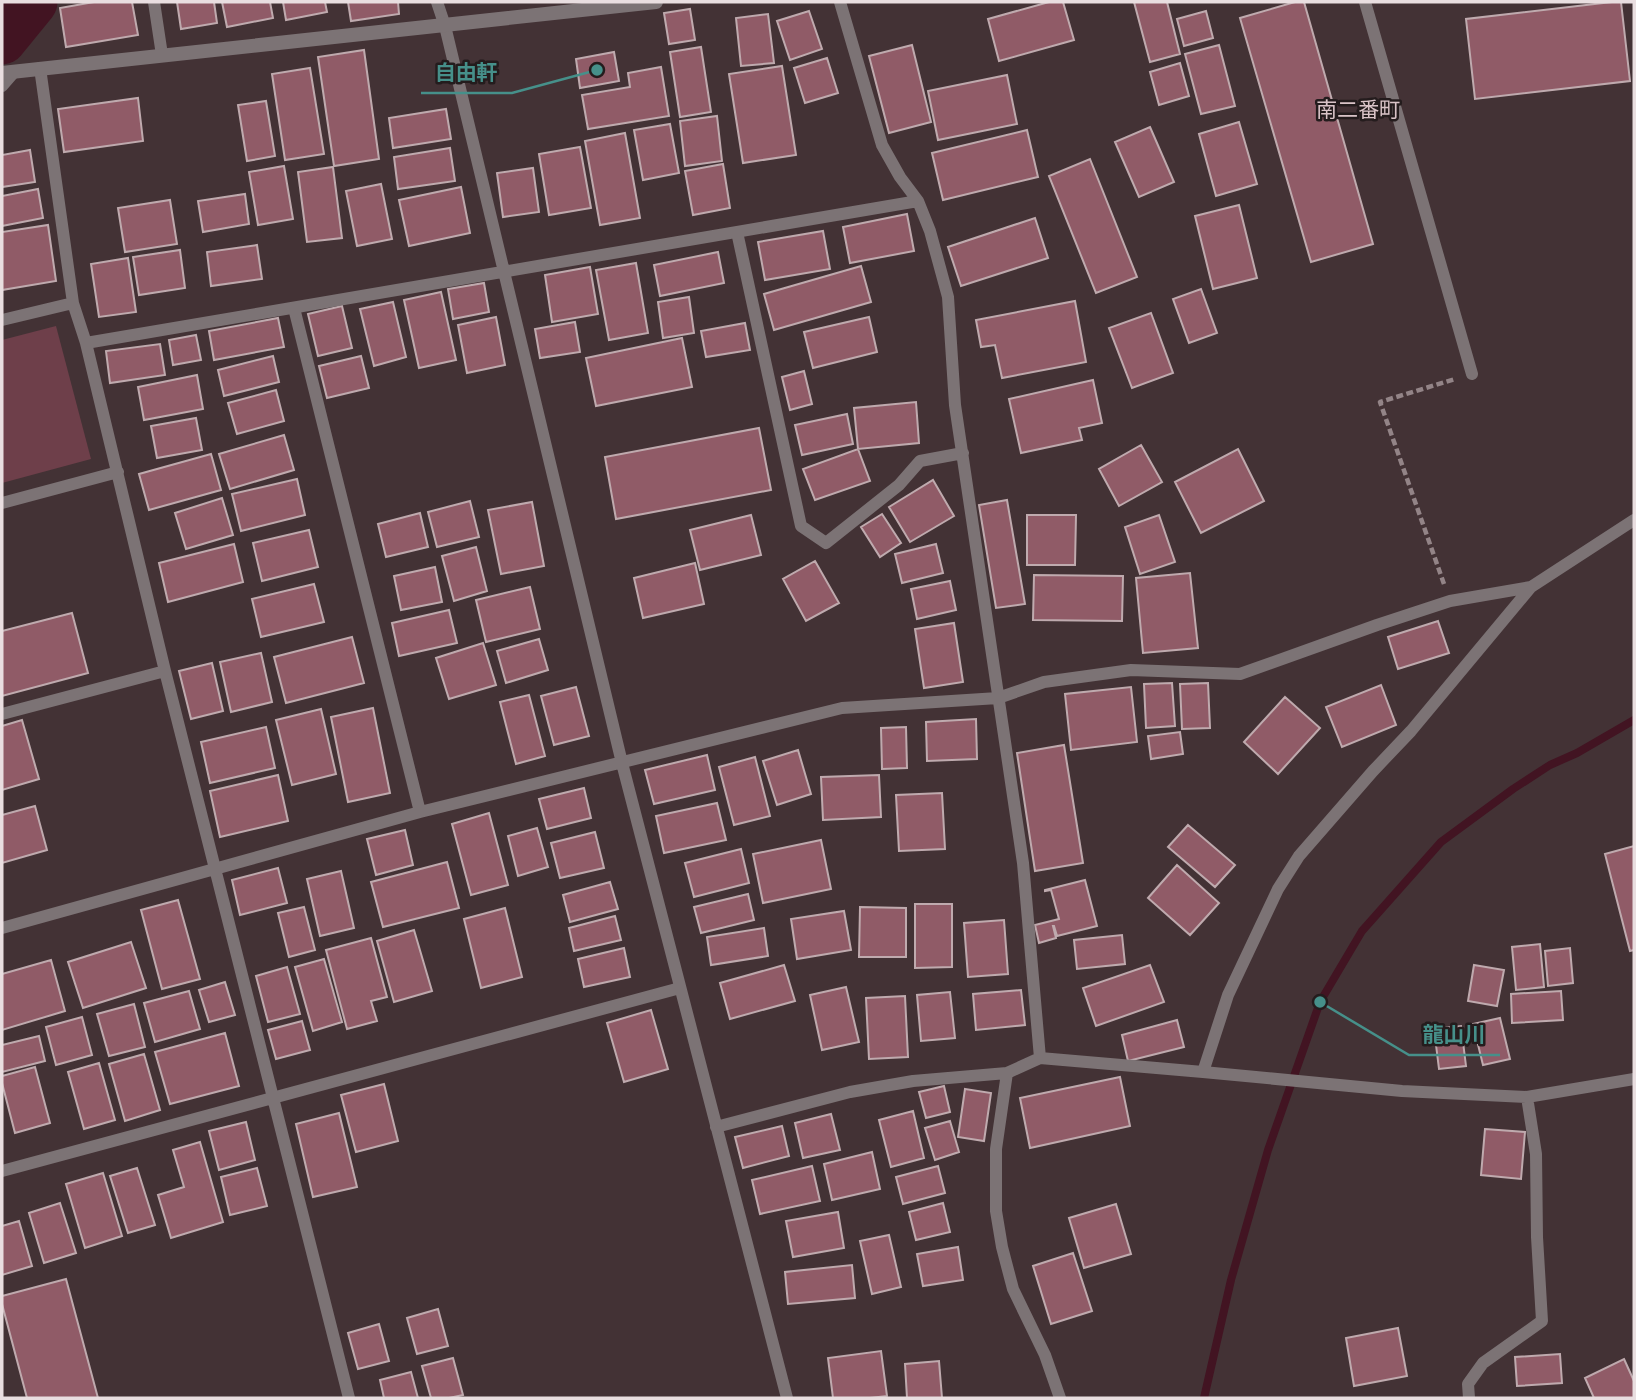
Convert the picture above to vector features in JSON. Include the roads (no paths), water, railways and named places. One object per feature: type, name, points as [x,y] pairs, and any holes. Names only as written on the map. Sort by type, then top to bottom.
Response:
[{"type":"street","points":[[8,72],[656,2]]},
{"type":"lane","points":[[154,2],[162,55]]},
{"type":"lane","points":[[437,2],[445,26],[622,763],[787,1398]]},
{"type":"lane","points":[[840,2],[882,145],[900,177],[918,201],[930,231],[948,297],[955,405],[1023,863],[1040,1058]]},
{"type":"lane","points":[[1365,2],[1472,373]]},
{"type":"lane","points":[[40,68],[73,303],[86,343],[214,868],[349,1398]]},
{"type":"lane","points":[[2,86],[8,72]]},
{"type":"lane","points":[[86,343],[918,201]]},
{"type":"lane","points":[[737,232],[801,526],[826,543],[899,485],[920,461],[963,453]]},
{"type":"lane","points":[[2,320],[73,303]]},
{"type":"lane","points":[[294,308],[420,812]]},
{"type":"lane","points":[[2,503],[118,472]]},
{"type":"lane","points":[[1203,1072],[1228,995],[1278,889],[1299,856],[1411,731],[1531,587],[1634,520]]},
{"type":"lane","points":[[2,928],[420,812],[842,708],[998,698],[1044,682],[1131,670],[1240,674],[1450,601],[1531,587]]},
{"type":"lane","points":[[2,714],[165,671]]},
{"type":"lane","points":[[2,1171],[680,988]]},
{"type":"lane","points":[[716,1127],[863,1090],[913,1081],[1007,1073],[1040,1058],[1402,1091],[1527,1097],[1634,1079]]},
{"type":"lane","points":[[1007,1073],[996,1149],[996,1212],[1013,1289],[1045,1354],[1060,1398]]},
{"type":"lane","points":[[1469,1398],[1468,1384],[1483,1363],[1542,1321],[1536,1154],[1527,1097]]},
{"type":"waterway","points":[[2,40],[33,2]]},
{"type":"waterway","points":[[1204,1398],[1231,1280],[1268,1150],[1320,1002],[1362,931],[1441,842],[1550,765],[1577,753],[1634,720]]},
{"type":"place","name":"自由軒","points":[[597,70]]},
{"type":"place","name":"龍山川","points":[[1320,1002]]},
{"type":"district","name":"南二番町","points":[[1358,110]]}]
